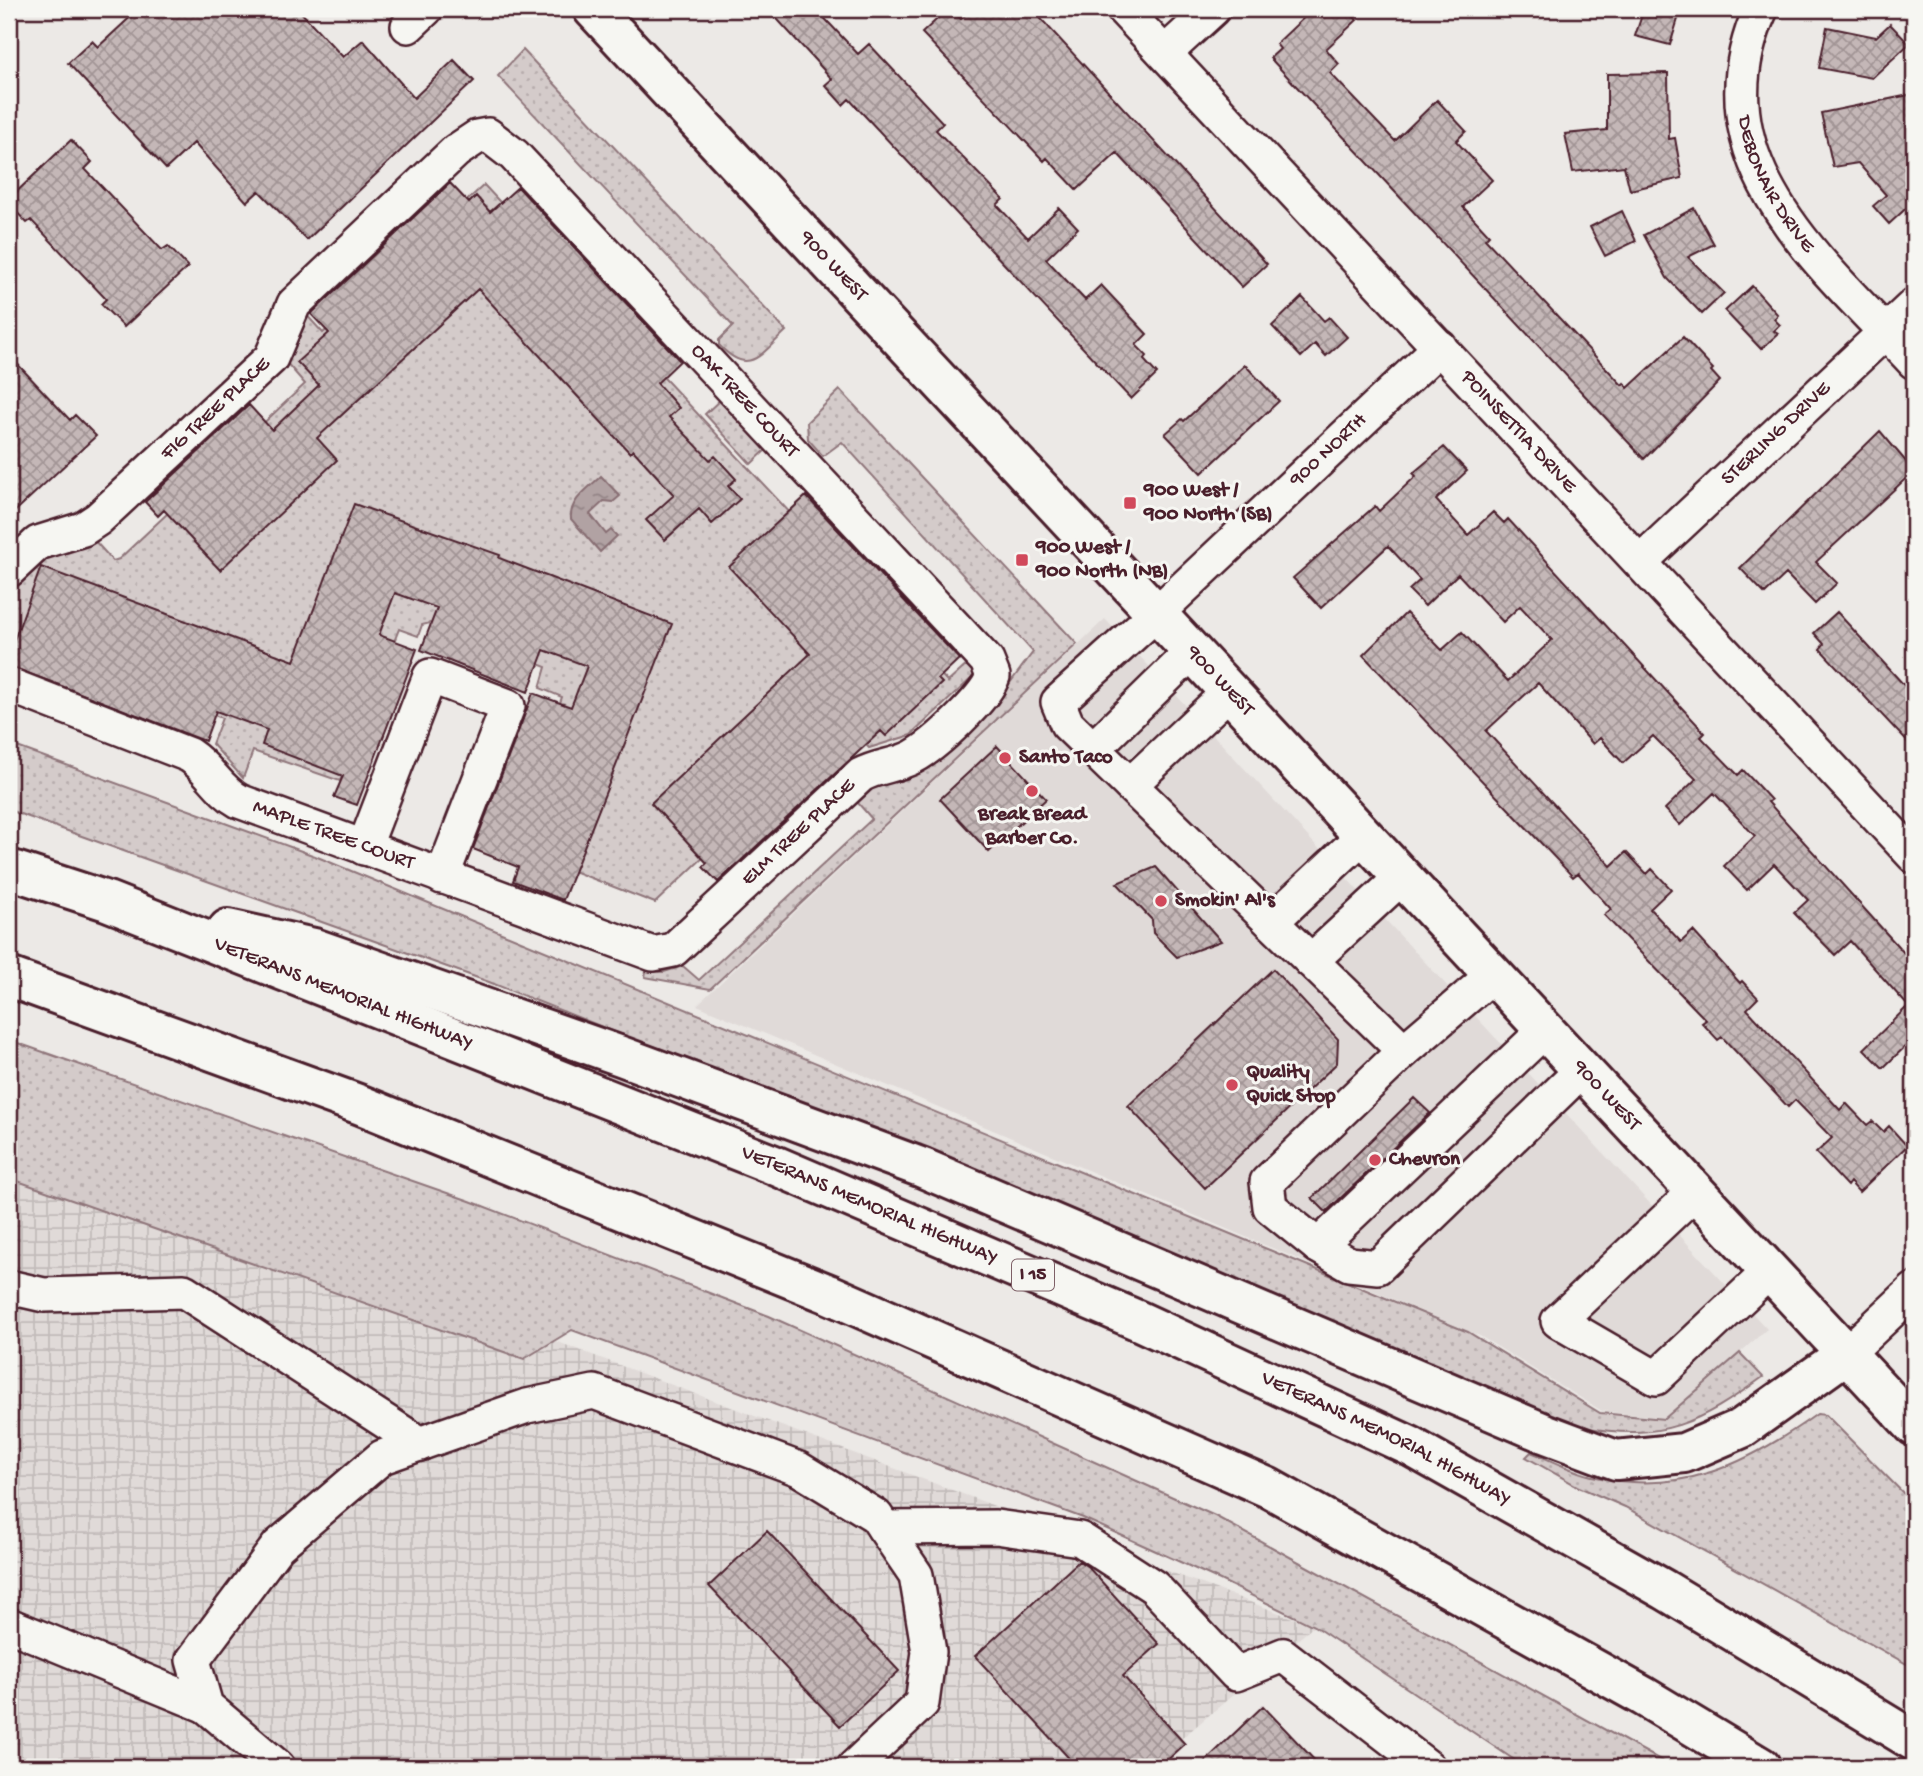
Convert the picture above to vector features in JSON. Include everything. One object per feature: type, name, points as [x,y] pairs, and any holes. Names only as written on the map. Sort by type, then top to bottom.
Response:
[{"type":"main road","name":"900 WEST","points":[[593,9],[1914,1426]]},
{"type":"main road","name":"VETERANS MEMORIAL HIGHWAY","points":[[9,869],[107,901],[774,1165],[1162,1331],[1410,1446],[1665,1590],[1914,1741]]},
{"type":"main road","points":[[107,901],[314,948],[621,1056],[923,1168],[1544,1433],[1616,1460],[1685,1453],[1742,1428],[1846,1354]]},
{"type":"main road","points":[[9,977],[361,1105],[830,1294],[1269,1488],[1643,1696],[1761,1767]]},
{"type":"street","name":"POINSETTIA DRIVE","points":[[1123,9],[1914,856]]},
{"type":"street","points":[[1165,53],[1213,9]]},
{"type":"street","name":"DEBONAIR DRIVE","points":[[1761,9],[1746,53],[1743,89],[1745,123],[1752,155],[1779,212],[1914,362]]},
{"type":"street","name":"FIG TREE PLACE","points":[[9,570],[38,543],[83,529],[98,519],[271,358],[297,300],[456,151],[477,137],[488,135]]},
{"type":"street","name":"OAK TREE COURT","points":[[488,135],[514,155],[978,651],[987,661],[993,676]]},
{"type":"street","name":"STERLING DRIVE","points":[[1640,562],[1914,305]]},
{"type":"street","name":"900 NORTH","points":[[1093,749],[1067,724],[1058,702],[1157,613],[1440,347]]},
{"type":"street","points":[[1193,651],[1093,749],[1404,1051]]},
{"type":"street","points":[[364,848],[430,676],[508,706],[442,877]]},
{"type":"street","name":"ELM TREE PLACE","points":[[673,950],[861,775],[871,769],[903,762],[927,747],[986,691],[993,676]]},
{"type":"street","name":"MAPLE TREE COURT","points":[[9,685],[189,755],[200,762],[229,795],[239,801],[642,952],[664,954],[673,950]]},
{"type":"street","points":[[1130,785],[1230,691]]},
{"type":"street","points":[[1271,922],[1364,835]]},
{"type":"street","points":[[1311,961],[1403,876]]},
{"type":"street","points":[[1494,974],[1404,1051],[1267,1182],[1270,1207],[1318,1246],[1349,1264],[1378,1267],[1583,1069]]},
{"type":"street","points":[[1318,1246],[1546,1029]]},
{"type":"street","points":[[1696,1191],[1558,1321],[1656,1378],[1770,1271]]},
{"type":"street","points":[[9,1287],[44,1295],[184,1291],[420,1444]]},
{"type":"street","points":[[1846,1354],[1914,1290]]},
{"type":"street","points":[[206,1706],[193,1660],[278,1546],[382,1457],[527,1406],[594,1392],[799,1469],[876,1516],[916,1575],[929,1652],[922,1703],[854,1767]]},
{"type":"street","points":[[884,1528],[996,1527],[1080,1539],[1154,1587],[1236,1674],[1283,1655],[1428,1767]]},
{"type":"street","points":[[9,1625],[206,1706],[278,1767]]},
{"type":"shaded area","points":[[523,50],[786,331],[761,354],[747,361],[738,360],[719,345],[719,340],[733,326],[498,76]]},
{"type":"shaded area","points":[[484,185],[948,682],[970,662],[976,670],[974,676],[911,735],[869,748],[846,723],[655,903],[509,846],[562,697],[540,688],[546,667],[430,623],[422,625],[418,636],[399,629],[340,781],[253,751],[243,778],[212,744],[222,718],[9,635],[9,589],[42,557],[94,540],[113,561],[119,559],[305,384],[285,361],[304,312],[323,333]]},
{"type":"shaded area","points":[[840,390],[1077,644],[710,989],[645,977],[646,971],[664,972],[683,966],[699,980],[872,819],[858,803],[863,791],[914,774],[995,703],[1033,652],[842,442],[823,456],[808,439],[807,422]]},
{"type":"shaded area","points":[[721,399],[768,448],[751,464],[705,414]]},
{"type":"shaded area","points":[[1105,619],[1767,1329],[1664,1419],[1602,1411],[1480,1336],[697,1005]]},
{"type":"shaded area","points":[[9,744],[315,856],[1468,1332],[1600,1413],[1664,1419],[1740,1353],[1763,1377],[1719,1406],[1679,1425],[1636,1432],[1583,1427],[759,1089],[489,982],[9,810]]},
{"type":"shaded area","points":[[9,1040],[470,1201],[769,1316],[1215,1516],[1673,1767],[1525,1767],[1314,1626],[1083,1518],[572,1330],[524,1359],[9,1178]]},
{"type":"shaded area","points":[[9,1136],[1314,1626],[1148,1767],[9,1767]]},
{"type":"shaded area","points":[[1817,1414],[1826,1415],[1914,1504],[1914,1668],[1625,1507],[1579,1487],[1526,1457],[1531,1452],[1584,1474],[1624,1481],[1683,1479],[1738,1462]]},
{"type":"water","points":[[601,476],[620,496],[613,502],[604,501],[590,514],[606,534],[611,530],[617,536],[600,552],[571,519],[571,512],[576,500]]},
{"type":"building","points":[[139,9],[298,9],[343,57],[363,40],[414,98],[454,60],[474,81],[307,240],[259,191],[247,202],[194,143],[166,169],[68,63],[92,41],[98,47]]},
{"type":"building","points":[[768,9],[816,9],[858,54],[869,44],[943,123],[936,130],[1003,199],[997,205],[1028,238],[1059,208],[1078,228],[1046,259],[1085,300],[1101,285],[1147,334],[1136,345],[1147,356],[1144,360],[1157,374],[1131,399],[849,99],[843,105],[825,85],[832,79]]},
{"type":"building","points":[[948,9],[961,19],[972,9],[1032,9],[1267,264],[1242,287],[1117,153],[1077,190],[1047,158],[1044,161],[922,33]]},
{"type":"building","points":[[1313,9],[1346,9],[1357,20],[1326,49],[1339,64],[1330,73],[1395,141],[1437,100],[1466,131],[1456,141],[1492,180],[1463,207],[1489,235],[1485,239],[1622,385],[1624,383],[1628,388],[1683,337],[1713,369],[1711,371],[1720,381],[1644,459],[1270,58],[1280,49],[1276,44]]},
{"type":"building","points":[[1644,9],[1681,9],[1670,45],[1635,36]]},
{"type":"building","points":[[1890,24],[1909,44],[1872,78],[1819,68],[1827,27],[1876,37]]},
{"type":"building","points":[[1668,73],[1669,139],[1675,138],[1682,178],[1630,190],[1624,166],[1573,172],[1565,134],[1607,130],[1607,74]]},
{"type":"building","points":[[1914,94],[1914,201],[1889,224],[1873,206],[1886,195],[1858,163],[1833,167],[1821,113]]},
{"type":"building","points":[[71,140],[92,162],[85,169],[162,250],[168,246],[188,267],[124,327],[101,304],[106,299],[31,220],[27,223],[9,204],[9,199]]},
{"type":"building","points":[[450,183],[469,203],[476,196],[490,212],[518,187],[680,361],[657,383],[679,408],[669,417],[710,460],[715,456],[736,479],[728,486],[740,499],[712,524],[699,509],[665,540],[646,520],[674,495],[633,450],[630,453],[478,289],[317,438],[337,460],[220,570],[164,510],[158,516],[145,502],[249,405],[272,430],[319,385],[297,362],[329,333],[311,314]]},
{"type":"building","points":[[1694,208],[1714,244],[1688,257],[1724,293],[1702,314],[1667,278],[1644,235]]},
{"type":"building","points":[[1622,211],[1636,241],[1605,256],[1590,227]]},
{"type":"building","points":[[1752,286],[1778,315],[1774,319],[1780,325],[1774,331],[1778,334],[1761,349],[1725,311]]},
{"type":"building","points":[[1302,297],[1324,321],[1329,317],[1347,337],[1326,356],[1315,344],[1301,357],[1272,326]]},
{"type":"building","points":[[9,355],[70,420],[75,415],[96,436],[9,517]]},
{"type":"building","points":[[1245,365],[1279,401],[1202,473],[1165,434],[1182,419],[1184,421]]},
{"type":"building","points":[[1880,431],[1914,471],[1816,562],[1837,583],[1815,604],[1786,574],[1765,594],[1740,568]]},
{"type":"building","points":[[1444,447],[1467,471],[1436,500],[1468,535],[1493,512],[1504,523],[1508,519],[1705,733],[1701,737],[1738,775],[1743,770],[1771,800],[1768,802],[1914,964],[1914,1038],[1883,1068],[1864,1049],[1908,1006],[1850,941],[1835,955],[1794,913],[1808,900],[1774,864],[1747,890],[1724,866],[1755,836],[1714,793],[1680,825],[1665,809],[1696,779],[1653,736],[1623,763],[1600,738],[1593,744],[1538,683],[1486,731],[1611,866],[1626,852],[1647,874],[1652,869],[1671,889],[1650,909],[1681,942],[1693,931],[1740,983],[1742,981],[1758,998],[1747,1009],[1840,1110],[1846,1103],[1867,1125],[1872,1121],[1883,1132],[1889,1126],[1907,1146],[1859,1192],[1850,1182],[1847,1186],[1816,1153],[1832,1138],[1795,1100],[1788,1107],[1722,1037],[1718,1040],[1702,1023],[1706,1020],[1604,915],[1611,909],[1578,873],[1573,877],[1363,655],[1406,613],[1442,650],[1462,632],[1508,681],[1552,640],[1520,606],[1503,622],[1458,574],[1425,606],[1409,590],[1420,580],[1388,546],[1321,608],[1293,578],[1375,506],[1379,511],[1416,476],[1413,473]]},
{"type":"building","points":[[806,496],[959,659],[938,679],[942,683],[886,736],[881,731],[718,882],[703,867],[707,863],[651,803],[810,654],[729,567]]},
{"type":"building","points":[[354,504],[500,555],[499,558],[672,624],[563,900],[513,881],[518,867],[473,849],[533,693],[571,707],[587,666],[544,650],[528,692],[421,650],[437,608],[395,593],[379,635],[417,649],[357,805],[334,797],[343,776],[262,745],[267,730],[216,711],[205,741],[9,666],[9,654],[41,567],[294,661]]},
{"type":"building","points":[[1837,612],[1914,696],[1914,749],[1820,649],[1824,644],[1814,633]]},
{"type":"building","points":[[997,746],[1046,799],[989,852],[940,799]]},
{"type":"building","name":"Smokin' Al's","points":[[1156,867],[1221,941],[1177,957],[1153,933],[1152,920],[1117,883]]},
{"type":"building","name":"Quality Quick Stop","points":[[1273,969],[1338,1039],[1337,1063],[1205,1188],[1128,1106]]},
{"type":"building","name":"Chevron","points":[[1414,1098],[1430,1113],[1326,1212],[1312,1198]]},
{"type":"building","points":[[767,1531],[899,1671],[840,1726],[709,1586]]},
{"type":"building","points":[[1079,1561],[1088,1567],[1159,1644],[1123,1676],[1185,1744],[1160,1767],[1077,1767],[975,1656]]},
{"type":"building","points":[[1263,1706],[1321,1767],[1199,1767]]},
{"type":"place","name":"900 West / 900 North (SB)","points":[[1130,503]]},
{"type":"place","name":"900 West / 900 North (NB)","points":[[1022,560]]},
{"type":"place","name":"Santo Taco","points":[[1005,758]]},
{"type":"place","name":"Break Bread Barber Co.","points":[[1032,791]]},
{"type":"place","name":"Smokin' Al's","points":[[1161,901]]},
{"type":"place","name":"Quality Quick Stop","points":[[1232,1085]]},
{"type":"place","name":"Chevron","points":[[1375,1160]]}]
